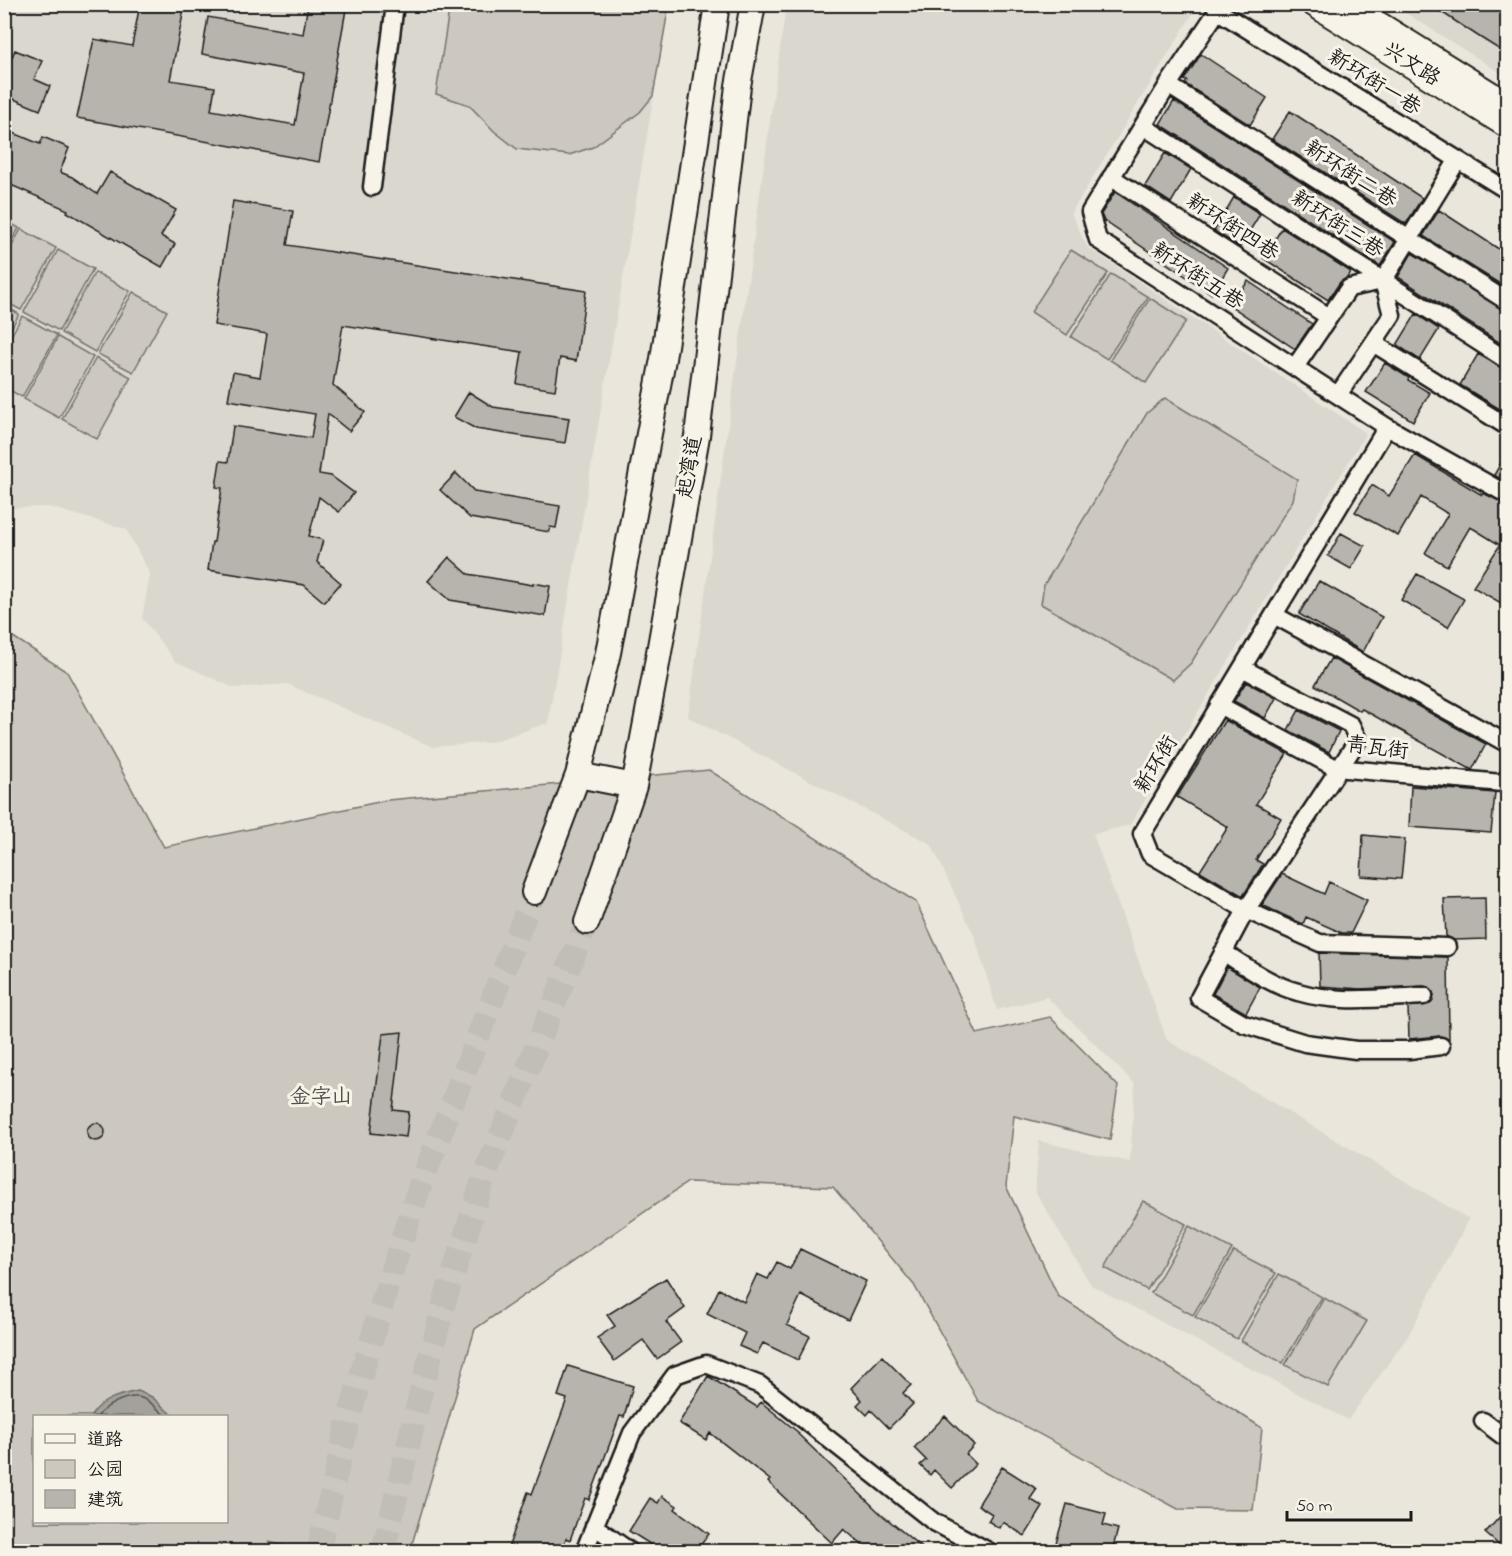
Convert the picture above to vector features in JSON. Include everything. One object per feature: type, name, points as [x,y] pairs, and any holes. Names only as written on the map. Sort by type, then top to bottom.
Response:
[{"type":"main road","points":[[534,892],[578,776],[608,653],[660,371],[717,4]]},
{"type":"main road","name":"起湾道","points":[[587,922],[634,786],[655,675],[697,435],[738,86],[753,4]]},
{"type":"main road","name":"兴文路","points":[[1314,4],[1508,126]]},
{"type":"main road","name":"兴文路","points":[[1346,4],[1508,105]]},
{"type":"main road","points":[[578,776],[634,786]]},
{"type":"street","points":[[372,187],[395,4]]},
{"type":"street","name":"新环街五巷","points":[[1220,8],[1168,85],[1090,212],[1098,240],[1387,427],[1508,495]]},
{"type":"street","name":"新环街一巷","points":[[1220,8],[1508,192]]},
{"type":"street","name":"新环街二巷","points":[[1168,85],[1508,302]]},
{"type":"street","name":"新环街三巷","points":[[1143,126],[1508,361]]},
{"type":"street","points":[[1338,395],[1392,315],[1383,281],[1457,161]]},
{"type":"street","name":"新环街四巷","points":[[1111,177],[1329,317]]},
{"type":"street","points":[[1295,367],[1349,288],[1383,281]]},
{"type":"street","points":[[1373,343],[1508,427]]},
{"type":"street","name":"新环街","points":[[1387,427],[1142,834],[1150,854],[1246,910],[1320,943],[1447,947]]},
{"type":"street","points":[[1274,615],[1508,744]]},
{"type":"street","points":[[1242,668],[1352,725],[1358,740],[1246,910],[1199,998],[1244,1024],[1305,1043],[1356,1050],[1409,1050],[1441,1046]]},
{"type":"street","name":"青瓦街","points":[[1219,705],[1339,768],[1502,783],[1508,777]]},
{"type":"street","points":[[1223,952],[1272,982],[1323,998],[1370,999],[1424,996]]},
{"type":"street","points":[[584,1551],[632,1433],[675,1375],[706,1364],[760,1385],[934,1521],[990,1551]]},
{"type":"street","points":[[1483,1421],[1503,1436],[1508,1436]]},
{"type":"street","points":[[594,1526],[631,1551]]},
{"type":"shaded area","points":[[4,5],[669,5],[548,723],[491,742],[433,747],[287,684],[234,688],[175,661],[142,618],[150,574],[126,529],[49,507],[5,508]]},
{"type":"shaded area","points":[[786,5],[1198,5],[1071,213],[1087,247],[1366,433],[1130,825],[1093,834],[1167,1040],[1469,1219],[1408,1336],[1348,1420],[1091,1285],[1035,1191],[1039,1141],[1130,1162],[1135,1084],[1047,997],[997,1010],[974,935],[931,844],[688,717]]},
{"type":"shaded area","points":[[1393,5],[1507,5],[1507,77]]},
{"type":"green space","points":[[450,4],[669,5],[653,96],[640,112],[593,147],[569,155],[517,149],[494,131],[469,105],[436,94]]},
{"type":"green space","points":[[5,220],[19,228],[5,253]]},
{"type":"green space","points":[[21,229],[56,248],[21,310],[4,301],[5,259]]},
{"type":"green space","points":[[58,250],[93,269],[59,331],[24,312]]},
{"type":"green space","points":[[1071,250],[1108,273],[1067,335],[1031,312]]},
{"type":"green space","points":[[95,272],[130,291],[95,352],[61,333]]},
{"type":"green space","points":[[1111,274],[1148,297],[1107,359],[1071,337]]},
{"type":"green space","points":[[133,292],[167,311],[133,372],[98,354]]},
{"type":"green space","points":[[1150,298],[1186,321],[1146,383],[1110,360]]},
{"type":"green space","points":[[5,306],[19,314],[5,340]]},
{"type":"green space","points":[[22,316],[57,335],[22,397],[4,387],[5,347]]},
{"type":"green space","points":[[58,337],[93,357],[59,418],[24,399]]},
{"type":"green space","points":[[96,358],[131,377],[97,439],[62,419]]},
{"type":"green space","points":[[1165,398],[1297,479],[1293,500],[1191,663],[1173,680],[1041,604],[1044,585],[1147,413]]},
{"type":"green space","name":"金字山","points":[[4,631],[67,672],[164,847],[388,800],[709,770],[916,902],[977,1034],[1050,1017],[1118,1086],[1110,1140],[1014,1116],[1006,1186],[1058,1296],[1262,1428],[1253,1510],[1178,1509],[978,1401],[914,1285],[833,1187],[688,1182],[475,1329],[410,1551],[303,1551],[269,1542],[267,1552],[5,1551]]},
{"type":"green space","points":[[1143,1201],[1186,1224],[1147,1290],[1105,1268]]},
{"type":"green space","points":[[1189,1226],[1232,1249],[1193,1315],[1151,1293]]},
{"type":"green space","points":[[1234,1251],[1276,1273],[1237,1339],[1195,1317]]},
{"type":"green space","points":[[1279,1274],[1322,1297],[1283,1363],[1241,1341]]},
{"type":"green space","points":[[1324,1298],[1367,1321],[1328,1387],[1285,1365]]},
{"type":"water","points":[[138,1391],[152,1397],[172,1415],[92,1415],[100,1405],[117,1396]]},
{"type":"building","points":[[140,4],[185,4],[170,80],[215,87],[211,110],[295,125],[304,73],[202,54],[208,17],[303,34],[308,4],[347,4],[319,162],[77,118],[94,39],[132,46]]},
{"type":"building","points":[[1429,4],[1508,4],[1508,55],[1481,38]]},
{"type":"building","points":[[15,50],[42,61],[34,79],[50,86],[40,110],[4,95],[4,75]]},
{"type":"building","points":[[1201,54],[1267,98],[1250,125],[1185,84],[1187,81],[1184,80]]},
{"type":"building","points":[[1174,101],[1395,242],[1380,266],[1160,124]]},
{"type":"building","points":[[1290,111],[1422,198],[1406,224],[1272,139]]},
{"type":"building","points":[[4,129],[40,144],[43,137],[69,148],[60,172],[72,177],[97,194],[110,172],[176,210],[161,236],[175,244],[162,267],[67,212],[68,210],[4,182]]},
{"type":"building","points":[[1165,153],[1191,169],[1171,203],[1145,186]]},
{"type":"building","points":[[1115,192],[1228,268],[1212,294],[1104,221],[1101,214]]},
{"type":"building","points":[[1234,197],[1260,214],[1240,247],[1214,231]]},
{"type":"building","points":[[233,201],[293,211],[287,245],[586,291],[576,361],[560,358],[555,390],[517,384],[522,352],[343,325],[333,385],[365,412],[349,431],[328,414],[319,474],[331,476],[354,493],[339,512],[319,497],[309,536],[323,540],[317,562],[341,583],[324,602],[304,585],[208,570],[222,488],[216,487],[220,461],[228,462],[233,426],[311,438],[315,414],[228,400],[233,372],[260,377],[267,334],[214,325]]},
{"type":"building","points":[[1439,210],[1508,255],[1508,289],[1423,236]]},
{"type":"building","points":[[1282,228],[1351,272],[1340,282],[1328,300],[1263,258]]},
{"type":"building","points":[[1412,253],[1508,312],[1508,348],[1398,277]]},
{"type":"building","points":[[1248,281],[1312,324],[1295,349],[1231,306]]},
{"type":"building","points":[[1416,314],[1439,329],[1420,360],[1397,345]]},
{"type":"building","points":[[1478,354],[1508,371],[1508,414],[1460,385]]},
{"type":"building","points":[[1385,363],[1430,393],[1413,421],[1366,392]]},
{"type":"building","points":[[469,392],[493,407],[569,418],[565,443],[476,429],[454,417]]},
{"type":"building","points":[[1508,451],[1508,483],[1494,475]]},
{"type":"building","points":[[1415,455],[1482,495],[1483,493],[1508,505],[1508,607],[1473,587],[1500,545],[1470,527],[1447,566],[1425,553],[1448,514],[1421,497],[1398,536],[1355,512],[1372,485],[1389,496]]},
{"type":"building","points":[[456,473],[475,492],[560,506],[556,528],[550,527],[549,532],[470,518],[440,490]]},
{"type":"building","points":[[1341,533],[1365,546],[1351,569],[1328,556]]},
{"type":"building","points":[[449,557],[468,574],[550,586],[545,616],[450,600],[428,581]]},
{"type":"building","points":[[1417,574],[1464,599],[1448,627],[1401,600]]},
{"type":"building","points":[[1319,581],[1382,617],[1363,652],[1299,614]]},
{"type":"building","points":[[1331,658],[1486,744],[1472,770],[1315,685]]},
{"type":"building","points":[[1246,682],[1276,698],[1265,718],[1234,701]]},
{"type":"building","points":[[1299,710],[1339,731],[1329,752],[1288,730]]},
{"type":"building","points":[[1225,720],[1287,754],[1256,804],[1281,818],[1256,860],[1263,864],[1243,896],[1200,871],[1228,827],[1177,797]]},
{"type":"building","points":[[1411,786],[1495,793],[1491,833],[1409,827]]},
{"type":"building","points":[[1363,835],[1405,839],[1401,879],[1361,876]]},
{"type":"building","points":[[1282,874],[1324,894],[1329,882],[1367,900],[1351,933],[1342,933],[1306,917],[1303,924],[1262,905]]},
{"type":"building","points":[[1485,898],[1486,939],[1454,940],[1446,936],[1444,899]]},
{"type":"building","points":[[1319,953],[1448,957],[1449,1039],[1440,1036],[1409,1039],[1408,1007],[1430,1004],[1434,995],[1429,987],[1360,989],[1320,986]]},
{"type":"building","points":[[1227,967],[1260,987],[1246,1013],[1213,994]]},
{"type":"building","points":[[402,1032],[393,1110],[409,1112],[406,1137],[371,1133],[383,1034]]},
{"type":"building","points":[[96,1123],[102,1126],[105,1132],[102,1138],[96,1141],[90,1138],[87,1132],[90,1126]]},
{"type":"building","points":[[800,1249],[866,1281],[848,1320],[801,1295],[787,1325],[810,1336],[798,1360],[763,1343],[757,1354],[739,1346],[745,1333],[707,1314],[719,1289],[744,1302],[757,1274],[768,1279],[777,1262],[790,1269]]},
{"type":"building","points":[[666,1278],[685,1308],[666,1322],[681,1342],[657,1359],[643,1340],[614,1361],[597,1338],[615,1326],[607,1315]]},
{"type":"building","points":[[882,1356],[911,1385],[903,1393],[913,1404],[889,1428],[871,1410],[867,1415],[857,1405],[862,1400],[851,1388]]},
{"type":"building","points":[[568,1366],[633,1386],[624,1417],[620,1416],[589,1500],[585,1498],[570,1540],[566,1538],[562,1551],[507,1551],[528,1492],[532,1494],[567,1399],[558,1396]]},
{"type":"building","points":[[708,1376],[757,1407],[761,1402],[799,1433],[881,1514],[926,1551],[869,1551],[844,1529],[832,1543],[768,1482],[770,1480],[710,1433],[706,1440],[679,1423]]},
{"type":"building","points":[[945,1416],[974,1445],[966,1454],[976,1464],[952,1488],[934,1470],[930,1475],[920,1465],[926,1460],[914,1448]]},
{"type":"building","points":[[1002,1467],[1037,1489],[1030,1499],[1043,1507],[1025,1536],[1003,1522],[999,1528],[988,1521],[992,1514],[978,1505]]},
{"type":"building","points":[[662,1496],[677,1506],[675,1509],[709,1534],[696,1551],[661,1551],[629,1531],[650,1498],[658,1503]]},
{"type":"building","points":[[1067,1504],[1106,1514],[1103,1525],[1118,1529],[1112,1551],[1073,1551],[1055,1547]]},
{"type":"building","points":[[1508,1508],[1508,1551],[1506,1551],[1485,1533]]},
{"type":"tunnel","points":[[318,1552],[348,1421],[391,1273],[417,1194],[534,892]]},
{"type":"tunnel","points":[[383,1552],[444,1303],[484,1177],[587,922]]}]
